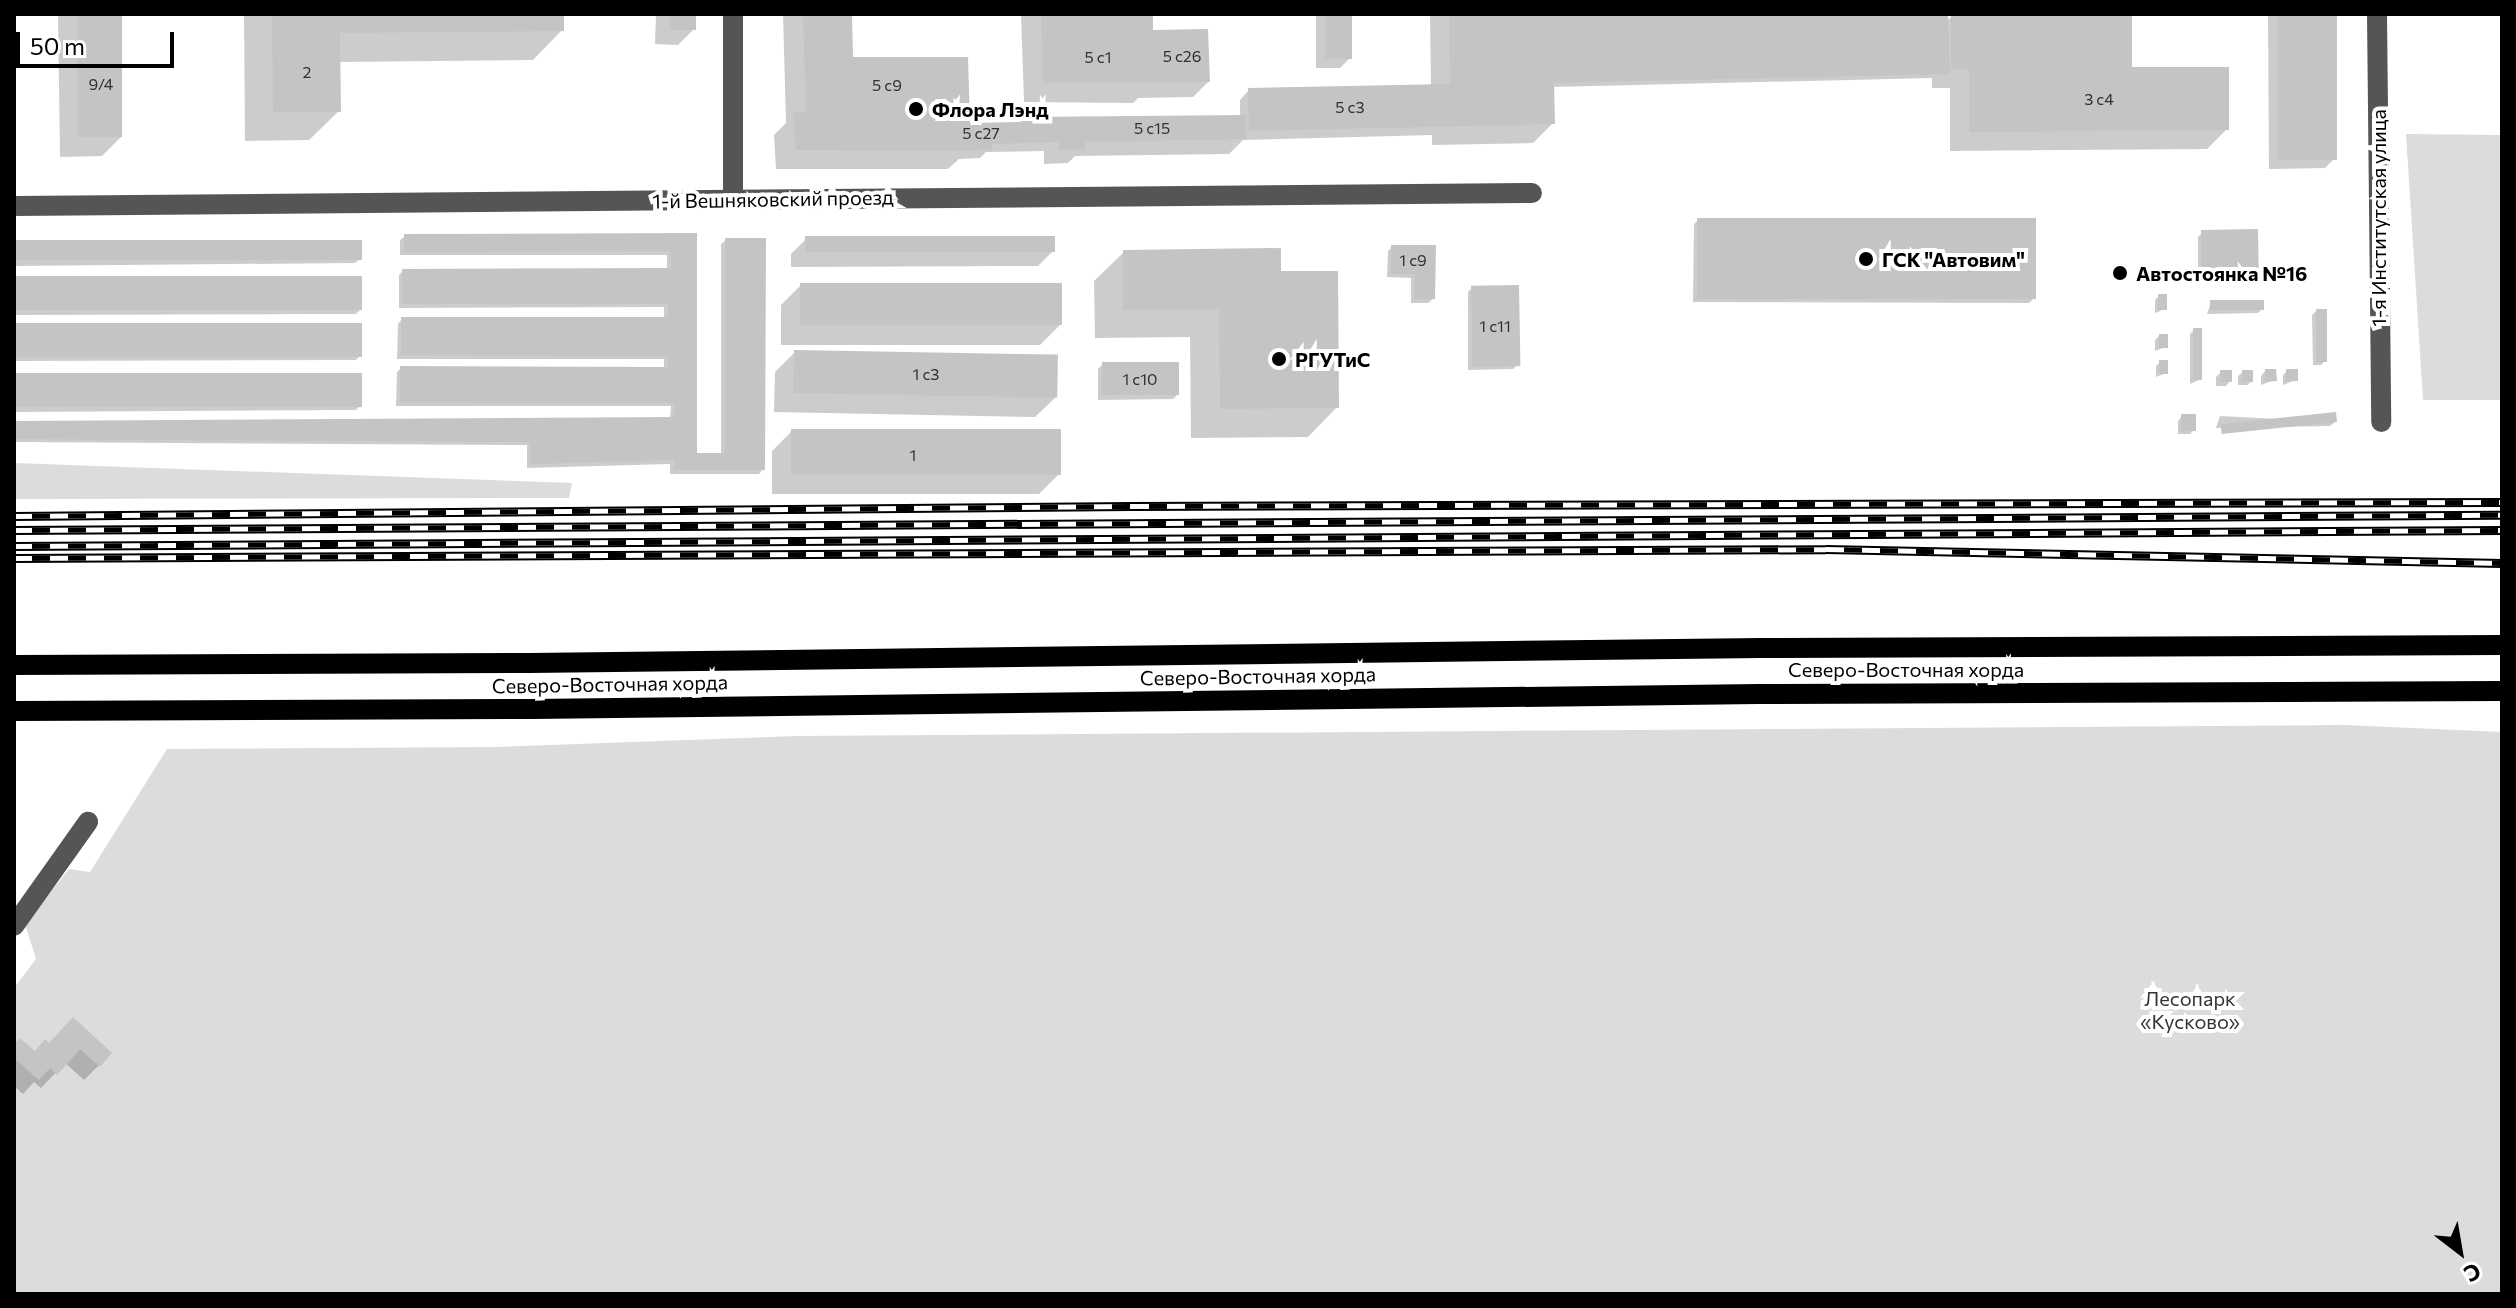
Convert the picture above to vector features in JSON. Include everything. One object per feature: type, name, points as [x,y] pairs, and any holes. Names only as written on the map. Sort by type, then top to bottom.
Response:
[{"type":"main road","name":"Северо-Восточная хорда","points":[[14,665],[529,663],[1762,648],[2502,645]]},
{"type":"main road","name":"Северо-Восточная хорда","points":[[14,711],[532,709],[1759,694],[2502,691]]},
{"type":"street","points":[[733,14],[733,197]]},
{"type":"street","name":"1-я Институтская улица","points":[[2377,14],[2381,422]]},
{"type":"street","name":"1-й Вешняковский проезд","points":[[14,206],[588,203],[733,197],[1532,193]]},
{"type":"street","points":[[14,926],[88,822]]},
{"type":"green space","points":[[2406,134],[2502,135],[2502,400],[2423,400]]},
{"type":"green space","points":[[14,463],[572,483],[569,498],[14,499]]},
{"type":"green space","name":"Лесопарк «Кусково»","points":[[2344,725],[2502,732],[2502,1294],[14,1294],[14,988],[36,959],[25,924],[69,869],[90,872],[167,749],[496,747],[796,736]]},
{"type":"building","points":[[77,14],[122,14],[122,137],[77,137]]},
{"type":"building","points":[[272,14],[564,14],[564,31],[340,33],[341,112],[273,112]]},
{"type":"building","points":[[670,14],[696,14],[696,30],[670,30]]},
{"type":"building","points":[[803,14],[852,14],[853,57],[968,57],[970,123],[1022,122],[1023,117],[1246,115],[1246,139],[1085,142],[1085,149],[1058,150],[1059,142],[992,144],[992,149],[965,151],[796,150],[793,113],[806,112]]},
{"type":"building","points":[[1041,14],[1153,14],[1153,30],[1208,29],[1210,82],[1043,83]]},
{"type":"building","points":[[1325,14],[1352,14],[1352,59],[1325,59]]},
{"type":"building","points":[[1449,14],[1948,14],[1950,74],[1554,83],[1555,124],[1249,131],[1248,88],[1450,84]]},
{"type":"building","points":[[1951,14],[2132,14],[2132,67],[2229,67],[2229,130],[1969,132],[1969,69],[1951,69]]},
{"type":"building","points":[[2277,14],[2337,14],[2337,160],[2277,160]]},
{"type":"building","name":"ГСК \"Автовим\"","points":[[1697,218],[2036,218],[2036,299],[1697,299]]},
{"type":"building","points":[[2258,229],[2259,268],[2202,269],[2201,230]]},
{"type":"building","points":[[697,233],[697,453],[725,453],[725,238],[766,238],[765,470],[674,470],[674,460],[531,464],[530,442],[14,439],[14,421],[674,417],[674,403],[400,402],[400,366],[668,367],[668,356],[401,355],[401,317],[668,317],[668,304],[402,304],[402,269],[671,268],[671,251],[404,252],[404,234]]},
{"type":"building","points":[[805,236],[1055,236],[1055,252],[805,252]]},
{"type":"building","points":[[14,240],[362,240],[362,260],[14,260]]},
{"type":"building","points":[[1391,245],[1436,245],[1435,299],[1414,299],[1415,274],[1391,274]]},
{"type":"building","name":"РГУТиС","points":[[1281,248],[1281,271],[1338,271],[1339,408],[1220,409],[1219,309],[1123,310],[1123,250]]},
{"type":"building","points":[[14,276],[362,276],[362,310],[14,310]]},
{"type":"building","points":[[800,283],[1062,283],[1062,325],[800,325]]},
{"type":"building","points":[[1519,285],[1520,366],[1472,367],[1471,286]]},
{"type":"building","points":[[2158,294],[2167,294],[2167,310],[2158,310]]},
{"type":"building","points":[[2210,300],[2264,300],[2264,310],[2210,310]]},
{"type":"building","points":[[2316,309],[2327,309],[2327,362],[2316,362]]},
{"type":"building","points":[[14,323],[362,323],[362,357],[14,357]]},
{"type":"building","points":[[2193,328],[2202,328],[2202,380],[2193,380]]},
{"type":"building","points":[[2159,334],[2168,334],[2168,348],[2159,348]]},
{"type":"building","points":[[794,350],[1058,355],[1057,398],[793,393]]},
{"type":"building","points":[[2159,360],[2168,360],[2168,374],[2159,374]]},
{"type":"building","points":[[1102,362],[1179,362],[1179,395],[1102,395]]},
{"type":"building","points":[[2265,369],[2276,369],[2277,381],[2265,382]]},
{"type":"building","points":[[2286,369],[2298,369],[2298,381],[2286,381]]},
{"type":"building","points":[[2220,370],[2232,370],[2232,382],[2220,382]]},
{"type":"building","points":[[2242,370],[2253,370],[2253,382],[2242,382]]},
{"type":"building","points":[[14,373],[362,373],[362,407],[14,407]]},
{"type":"building","points":[[2336,412],[2337,422],[2222,434],[2221,424]]},
{"type":"building","points":[[2181,414],[2196,414],[2196,431],[2181,431]]},
{"type":"building","points":[[791,429],[1061,429],[1061,475],[791,475]]},
{"type":"building","points":[[73,1017],[112,1053],[100,1067],[80,1049],[57,1075],[50,1068],[39,1080],[14,1058],[14,1044],[20,1038],[35,1051],[45,1039],[49,1043]]},
{"type":"railway","points":[[14,516],[1131,506],[2502,502]]},
{"type":"railway","points":[[14,530],[2502,515]]},
{"type":"railway","points":[[14,546],[2502,530]]},
{"type":"railway","points":[[14,558],[1826,549],[2502,563]]},
{"type":"place","name":"Флора Лэнд","points":[[916,109]]},
{"type":"place","name":"ГСК \"Автовим\"","points":[[1866,259]]},
{"type":"place","name":"Автостоянка №16","points":[[2120,273]]},
{"type":"place","name":"РГУТиС","points":[[1279,359]]}]
